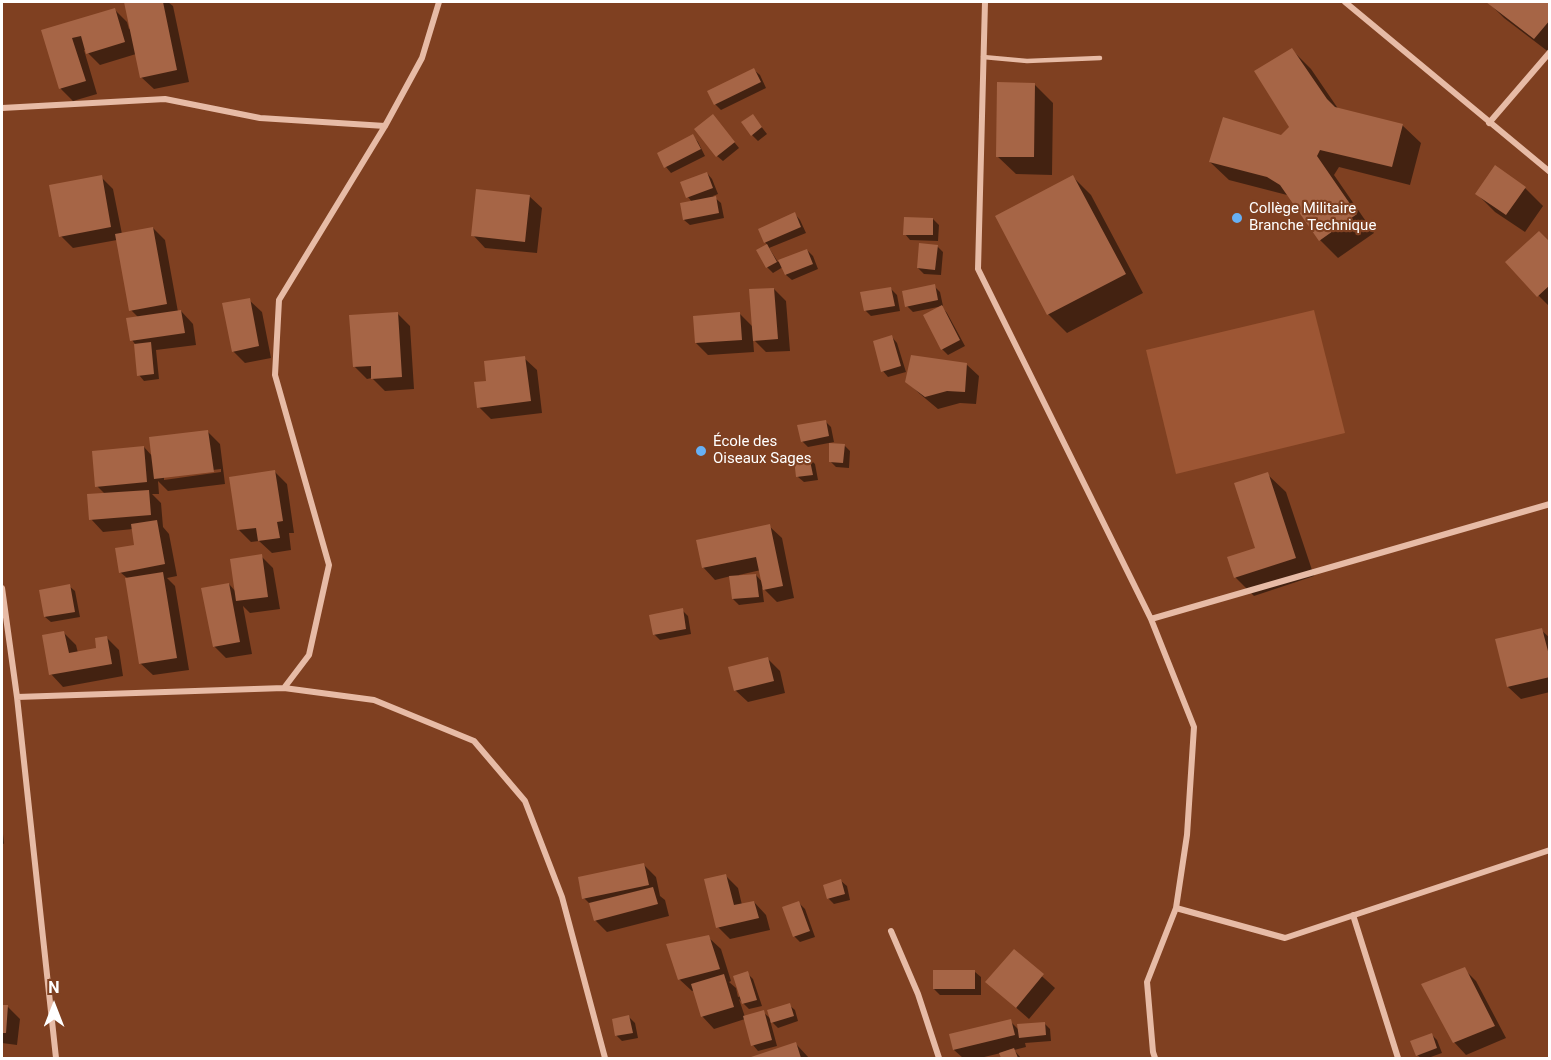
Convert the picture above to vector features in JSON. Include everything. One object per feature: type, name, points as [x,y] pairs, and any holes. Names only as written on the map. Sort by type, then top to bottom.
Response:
[{"type":"street","points":[[284,688],[309,655],[329,565],[275,375],[279,300],[385,126],[422,58],[439,2]]},
{"type":"street","points":[[985,2],[978,269],[1151,619],[1194,727],[1187,835],[1176,908],[1148,982],[1155,1059]]},
{"type":"street","points":[[1345,2],[1550,172]]},
{"type":"street","points":[[1489,123],[1550,52]]},
{"type":"street","points":[[2,108],[165,99],[260,118],[385,126]]},
{"type":"street","points":[[1151,619],[1550,504]]},
{"type":"street","points":[[2,588],[17,697],[56,1059]]},
{"type":"street","points":[[17,697],[284,688],[374,700],[474,741],[525,801],[562,897],[605,1059]]},
{"type":"street","points":[[1176,908],[1286,938],[1550,850]]},
{"type":"street","points":[[1353,915],[1398,1059]]},
{"type":"street","points":[[891,931],[918,994],[939,1059]]},
{"type":"lane","points":[[983,57],[1027,61],[1100,58]]},
{"type":"shaded area","points":[[1314,310],[1345,433],[1176,474],[1146,350]]},
{"type":"building","points":[[124,2],[163,2],[177,70],[140,78]]},
{"type":"building","points":[[1486,2],[1550,2],[1550,20],[1534,39]]},
{"type":"building","points":[[115,8],[125,42],[86,54],[81,36],[72,38],[86,81],[59,89],[41,30]]},
{"type":"building","points":[[1292,48],[1335,107],[1403,124],[1392,167],[1320,150],[1317,156],[1357,214],[1319,241],[1280,185],[1267,177],[1209,162],[1223,117],[1281,135],[1289,127],[1254,71]]},
{"type":"building","points":[[754,68],[761,82],[714,105],[707,91]]},
{"type":"building","points":[[997,82],[1035,83],[1034,157],[996,157]]},
{"type":"building","points":[[713,114],[735,142],[716,157],[694,129]]},
{"type":"building","points":[[753,114],[762,127],[751,136],[741,122]]},
{"type":"building","points":[[693,134],[701,149],[664,168],[657,153]]},
{"type":"building","points":[[1495,165],[1526,187],[1506,215],[1475,194]]},
{"type":"building","points":[[707,172],[713,188],[686,198],[680,182]]},
{"type":"building","points":[[102,175],[111,227],[59,237],[49,185]]},
{"type":"building","points":[[1073,175],[1126,274],[1047,315],[995,216]]},
{"type":"building","points":[[476,189],[530,195],[525,242],[471,236]]},
{"type":"building","points":[[716,196],[719,213],[683,220],[680,203]]},
{"type":"building","points":[[795,212],[801,227],[764,243],[758,229]]},
{"type":"building","points":[[904,217],[933,218],[933,235],[903,235]]},
{"type":"building","points":[[153,227],[167,304],[129,311],[115,234]]},
{"type":"building","points":[[1539,231],[1550,242],[1550,285],[1537,297],[1505,262]]},
{"type":"building","points":[[919,243],[938,245],[935,270],[917,268]]},
{"type":"building","points":[[767,244],[777,262],[766,268],[756,250]]},
{"type":"building","points":[[807,249],[813,264],[785,275],[778,260]]},
{"type":"building","points":[[935,284],[938,300],[905,307],[902,291]]},
{"type":"building","points":[[891,287],[895,306],[864,311],[860,292]]},
{"type":"building","points":[[774,288],[778,339],[753,341],[749,289]]},
{"type":"building","points":[[250,298],[259,346],[232,352],[222,303]]},
{"type":"building","points":[[942,305],[960,340],[941,350],[923,315]]},
{"type":"building","points":[[181,310],[185,333],[130,341],[126,318]]},
{"type":"building","points":[[398,312],[402,377],[371,379],[371,366],[353,367],[349,315]]},
{"type":"building","points":[[740,312],[742,340],[695,343],[693,316]]},
{"type":"building","points":[[892,335],[901,366],[881,372],[873,341]]},
{"type":"building","points":[[151,342],[154,374],[137,376],[134,344]]},
{"type":"building","points":[[911,355],[967,363],[965,392],[947,391],[925,397],[905,382]]},
{"type":"building","points":[[525,356],[531,401],[477,408],[474,382],[486,381],[484,361]]},
{"type":"building","points":[[826,420],[829,436],[801,442],[797,425]]},
{"type":"building","points":[[208,430],[214,472],[154,479],[149,437]]},
{"type":"building","points":[[829,443],[845,444],[843,463],[829,462]]},
{"type":"building","points":[[144,446],[147,482],[95,487],[92,451]]},
{"type":"building","points":[[809,456],[813,475],[796,477],[794,459]]},
{"type":"building","points":[[275,470],[283,521],[277,522],[280,538],[258,541],[256,528],[237,530],[229,477]]},
{"type":"building","points":[[1268,472],[1296,558],[1234,578],[1227,557],[1255,548],[1234,483]]},
{"type":"building","points":[[149,490],[151,515],[89,520],[87,494]]},
{"type":"building","points":[[157,520],[165,564],[119,573],[115,548],[134,545],[131,524]]},
{"type":"building","points":[[770,524],[783,586],[763,590],[756,557],[702,568],[696,540]]},
{"type":"building","points":[[262,554],[268,597],[236,601],[230,559]]},
{"type":"building","points":[[163,572],[177,658],[139,664],[125,578]]},
{"type":"building","points":[[756,574],[759,597],[732,599],[729,576]]},
{"type":"building","points":[[229,583],[240,642],[213,647],[201,588]]},
{"type":"building","points":[[70,584],[75,612],[44,617],[39,590]]},
{"type":"building","points":[[683,608],[686,629],[653,635],[649,615]]},
{"type":"building","points":[[1542,628],[1550,659],[1550,677],[1507,687],[1495,639]]},
{"type":"building","points":[[64,631],[69,653],[96,648],[95,638],[107,636],[112,664],[49,675],[42,635]]},
{"type":"building","points":[[768,657],[774,681],[734,691],[728,667]]},
{"type":"building","points":[[644,863],[649,885],[582,899],[578,877]]},
{"type":"building","points":[[726,874],[734,905],[754,901],[759,918],[716,928],[704,879]]},
{"type":"building","points":[[841,879],[845,894],[827,899],[823,885]]},
{"type":"building","points":[[653,887],[658,904],[594,921],[589,903]]},
{"type":"building","points":[[799,901],[810,931],[793,937],[782,907]]},
{"type":"building","points":[[709,935],[720,969],[678,980],[666,944]]},
{"type":"building","points":[[1014,949],[1044,974],[1016,1008],[985,982]]},
{"type":"building","points":[[1465,967],[1495,1026],[1453,1043],[1421,984]]},
{"type":"building","points":[[933,970],[975,970],[975,989],[933,989]]},
{"type":"building","points":[[748,971],[757,1000],[742,1004],[733,976]]},
{"type":"building","points":[[724,974],[734,1007],[701,1017],[691,984]]},
{"type":"building","points":[[790,1003],[794,1016],[771,1023],[767,1010]]},
{"type":"building","points":[[2,1005],[8,1005],[6,1033],[2,1033]]},
{"type":"building","points":[[764,1010],[772,1040],[751,1046],[743,1016]]},
{"type":"building","points":[[629,1015],[633,1033],[615,1036],[612,1019]]},
{"type":"building","points":[[1011,1019],[1015,1035],[953,1050],[949,1034]]},
{"type":"building","points":[[1045,1022],[1046,1035],[1019,1038],[1017,1024]]},
{"type":"building","points":[[1432,1033],[1437,1048],[1416,1056],[1410,1041]]},
{"type":"building","points":[[796,1042],[801,1058],[748,1058]]},
{"type":"building","points":[[1014,1048],[1018,1058],[1001,1058],[999,1053]]},
{"type":"place","name":"Collège Militaire Branche Technique","points":[[1237,218]]},
{"type":"place","name":"École des Oiseaux Sages","points":[[701,451]]}]
